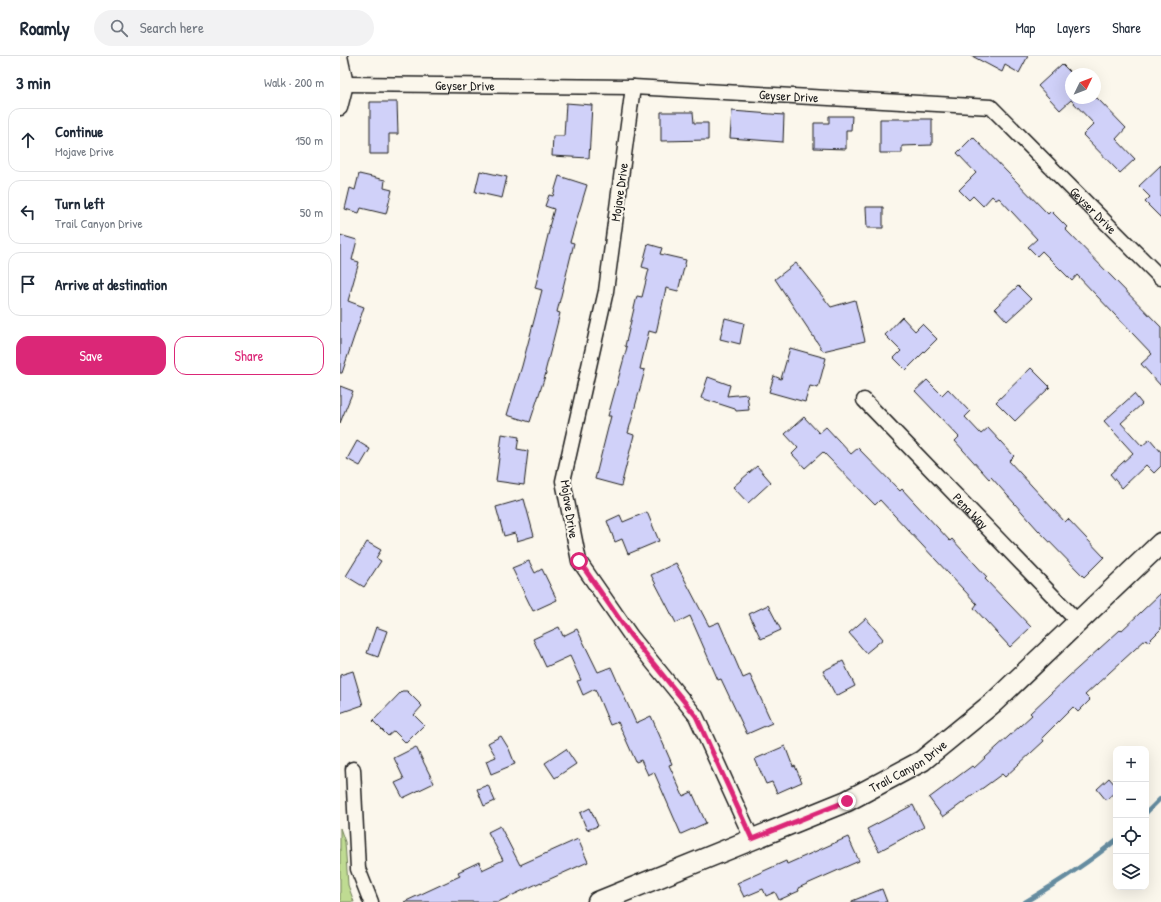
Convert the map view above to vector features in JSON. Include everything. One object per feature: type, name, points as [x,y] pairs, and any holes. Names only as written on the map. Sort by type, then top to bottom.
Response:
[{"type":"street","points":[[340,56],[346,84],[340,108]]},
{"type":"street","name":"Geyser Drive","points":[[346,84],[633,87],[991,107],[1161,278]]},
{"type":"street","name":"Mojave Drive","points":[[633,87],[606,291],[562,481],[579,561],[631,636],[696,716],[752,839]]},
{"type":"street","name":"Pena Way","points":[[864,400],[1078,622]]},
{"type":"street","name":"Trail Canyon Drive","points":[[598,902],[847,801],[922,761],[994,702],[1161,543]]},
{"type":"street","points":[[353,769],[358,869],[371,902]]},
{"type":"green space","points":[[340,828],[345,842],[348,885],[354,902],[340,902]]},
{"type":"building","points":[[972,56],[1028,56],[1019,73],[1005,65],[1002,72]]},
{"type":"building","points":[[1062,64],[1066,68],[1065,104],[1067,104],[1060,110],[1038,86]]},
{"type":"building","points":[[370,102],[397,102],[398,134],[389,134],[389,154],[370,154]]},
{"type":"building","points":[[1101,102],[1126,128],[1116,139],[1135,159],[1120,173],[1083,135],[1094,124],[1075,104],[1101,104]]},
{"type":"building","points":[[566,103],[592,105],[589,158],[552,156],[553,136],[564,136]]},
{"type":"building","points":[[732,111],[784,115],[783,142],[730,138]]},
{"type":"building","points":[[661,112],[693,112],[694,123],[708,123],[708,140],[661,141]]},
{"type":"building","points":[[829,116],[852,116],[851,130],[846,130],[846,149],[814,148],[814,123],[829,123]]},
{"type":"building","points":[[880,119],[932,119],[932,145],[902,146],[902,153],[880,153]]},
{"type":"building","points":[[973,137],[1048,214],[1051,211],[1067,227],[1065,229],[1161,327],[1161,386],[1141,364],[1152,354],[1077,275],[1072,281],[1042,251],[1037,256],[1028,247],[1037,239],[999,198],[996,200],[992,196],[983,206],[973,196],[969,200],[959,190],[976,173],[957,153]]},
{"type":"building","points":[[1161,165],[1161,218],[1145,202],[1150,197],[1139,186]]},
{"type":"building","points":[[480,171],[507,177],[502,198],[475,192]]},
{"type":"building","points":[[359,174],[385,180],[384,188],[392,190],[386,214],[361,208],[359,213],[345,209],[350,188],[355,190]]},
{"type":"building","points":[[559,176],[587,185],[570,242],[574,243],[557,312],[560,313],[545,372],[546,373],[530,422],[507,415],[522,366],[542,290],[535,288],[554,209],[545,206],[549,195],[553,196]]},
{"type":"building","points":[[866,207],[883,207],[883,228],[867,228]]},
{"type":"building","points":[[340,235],[357,240],[352,260],[359,262],[348,301],[364,307],[342,373],[340,373]]},
{"type":"building","points":[[648,244],[662,248],[660,254],[686,260],[678,291],[666,288],[656,333],[649,331],[640,369],[645,370],[628,433],[634,435],[621,486],[595,479],[611,416],[608,416],[627,347],[625,346],[637,296],[642,297],[649,269],[642,267]]},
{"type":"building","points":[[796,263],[831,307],[855,300],[865,341],[823,351],[775,279]]},
{"type":"building","points":[[1018,286],[1031,299],[1007,321],[995,308]]},
{"type":"building","points":[[902,317],[915,331],[922,324],[937,339],[906,370],[894,358],[901,351],[885,335]]},
{"type":"building","points":[[725,318],[744,323],[740,344],[720,339]]},
{"type":"building","points":[[790,348],[826,358],[818,388],[810,386],[805,402],[769,392],[774,376],[781,379]]},
{"type":"building","points":[[1031,368],[1050,387],[1015,421],[996,402]]},
{"type":"building","points":[[708,377],[730,385],[727,396],[747,394],[749,410],[736,411],[735,409],[701,398]]},
{"type":"building","points":[[927,380],[942,395],[948,389],[970,412],[965,417],[981,434],[988,428],[1014,456],[1009,461],[1065,522],[1068,519],[1104,557],[1084,577],[1038,530],[991,477],[989,479],[955,441],[959,437],[915,391]]},
{"type":"building","points":[[340,386],[353,391],[340,423]]},
{"type":"building","points":[[1134,394],[1142,404],[1121,423],[1142,446],[1150,439],[1161,452],[1161,466],[1154,473],[1146,465],[1122,488],[1110,474],[1133,453],[1104,421]]},
{"type":"building","points":[[804,417],[819,433],[826,427],[851,454],[858,448],[900,491],[902,489],[950,541],[952,539],[987,577],[985,579],[1031,627],[1010,647],[974,608],[977,604],[880,500],[875,505],[823,452],[805,468],[792,454],[798,448],[785,434]]},
{"type":"building","points":[[502,434],[519,437],[517,449],[528,451],[524,485],[496,481]]},
{"type":"building","points":[[357,441],[370,449],[360,466],[347,459]]},
{"type":"building","points":[[757,466],[771,482],[748,503],[733,487]]},
{"type":"building","points":[[524,499],[534,536],[517,541],[515,533],[504,536],[496,507]]},
{"type":"building","points":[[647,512],[659,541],[628,554],[622,539],[615,542],[607,521],[620,515],[623,522]]},
{"type":"building","points":[[367,542],[381,550],[376,558],[381,561],[364,587],[346,576]]},
{"type":"building","points":[[529,561],[535,573],[542,569],[557,600],[533,611],[512,568]]},
{"type":"building","points":[[676,563],[709,626],[719,622],[743,678],[750,675],[772,723],[747,734],[721,679],[718,680],[690,616],[676,623],[651,575]]},
{"type":"building","points":[[1161,593],[1161,629],[1148,642],[1146,639],[1085,695],[1090,700],[1078,712],[1073,707],[1042,738],[1044,741],[1005,777],[1002,774],[943,817],[929,798],[972,766],[974,768],[1032,715],[1030,713],[1068,677],[1120,630],[1121,631]]},
{"type":"building","points":[[768,605],[781,630],[761,639],[749,614]]},
{"type":"building","points":[[866,618],[883,639],[866,653],[849,633]]},
{"type":"building","points":[[376,627],[387,631],[378,657],[367,653]]},
{"type":"building","points":[[559,627],[563,636],[577,629],[598,672],[611,667],[636,723],[651,716],[672,764],[669,765],[683,796],[692,792],[706,823],[681,834],[654,772],[648,775],[641,760],[636,762],[618,722],[610,725],[595,689],[583,695],[577,681],[581,680],[570,656],[546,667],[533,639]]},
{"type":"building","points":[[843,661],[855,686],[836,696],[823,671]]},
{"type":"building","points":[[353,671],[363,705],[340,713],[340,675]]},
{"type":"building","points":[[402,691],[407,691],[422,706],[414,715],[424,725],[406,743],[394,731],[388,736],[373,721]]},
{"type":"building","points":[[501,736],[509,749],[515,764],[491,774],[486,761],[496,757],[488,743]]},
{"type":"building","points":[[785,746],[793,767],[795,766],[802,782],[777,793],[772,782],[766,784],[755,759]]},
{"type":"building","points":[[416,747],[434,783],[403,798],[395,783],[404,779],[394,758]]},
{"type":"building","points":[[566,749],[576,764],[555,778],[545,763]]},
{"type":"building","points":[[1109,778],[1113,783],[1113,794],[1106,800],[1097,789]]},
{"type":"building","points":[[488,785],[495,801],[484,806],[477,789]]},
{"type":"building","points":[[913,805],[924,827],[879,851],[867,829]]},
{"type":"building","points":[[590,808],[598,826],[587,830],[580,813]]},
{"type":"building","points":[[500,826],[520,865],[578,839],[588,862],[498,902],[404,902],[460,876],[458,872],[479,862],[482,870],[503,860],[488,832]]},
{"type":"building","points":[[848,837],[859,861],[798,888],[799,891],[779,900],[775,892],[766,896],[763,889],[744,897],[737,883],[786,861],[787,864]]},
{"type":"building","points":[[882,889],[887,902],[852,902],[852,901]]},
{"type":"waterway","points":[[1149,810],[1161,798]]},
{"type":"waterway","points":[[1025,902],[1072,873],[1113,842]]},
{"type":"route","points":[[579,561],[631,636],[696,716],[752,839],[847,801]]}]
